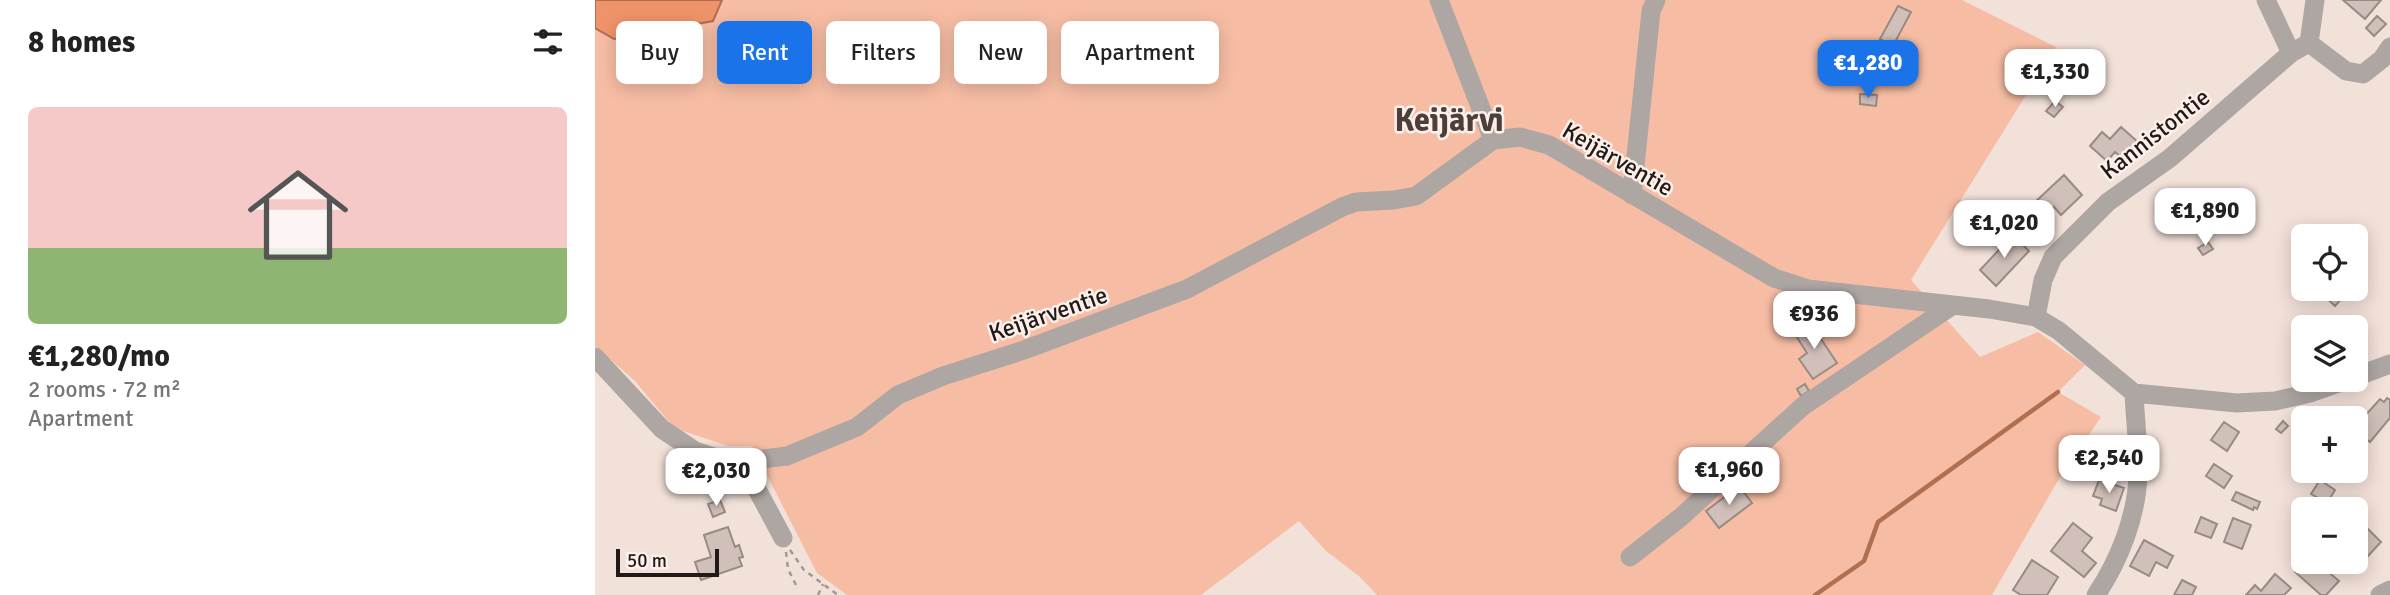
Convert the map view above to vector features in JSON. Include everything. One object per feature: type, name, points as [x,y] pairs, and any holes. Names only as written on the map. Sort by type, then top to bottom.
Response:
[{"type":"street","points":[[1439,0],[1493,140]]},
{"type":"street","points":[[1632,195],[1651,11],[1656,0]]},
{"type":"street","points":[[2266,0],[2291,53]]},
{"type":"street","points":[[2315,0],[2309,43],[2346,71],[2363,74],[2382,59],[2390,47]]},
{"type":"street","name":"Kannistontie","points":[[2036,317],[2043,279],[2053,257],[2108,202],[2170,158],[2291,53],[2309,43]]},
{"type":"street","name":"Keijärventie","points":[[595,357],[663,429],[682,444],[714,457],[745,461],[787,456],[857,427],[898,396],[943,376],[1024,350],[1187,289],[1356,202],[1416,196],[1493,140],[1520,137],[1549,145],[1774,278],[1808,289],[2036,317],[2059,331],[2134,393]]},
{"type":"street","points":[[1630,557],[1681,517],[1803,407],[1953,305]]},
{"type":"street","points":[[2368,372],[2390,364]]},
{"type":"street","points":[[2096,595],[2107,578],[2133,516],[2138,474],[2134,393],[2237,403],[2275,401],[2313,392]]},
{"type":"street","points":[[745,461],[751,478],[783,538]]},
{"type":"street","points":[[2380,595],[2390,590]]},
{"type":"path","points":[[783,538],[799,564],[838,595]]},
{"type":"path","points":[[783,538],[788,569],[798,589]]},
{"type":"path","points":[[818,595],[823,584]]},
{"type":"shaded area","points":[[595,0],[722,0],[713,21],[616,21],[614,39],[595,28]]},
{"type":"shaded area","points":[[722,0],[1962,0],[2056,47],[1911,280],[1980,357],[2038,332],[2085,365],[2058,392],[2101,417],[2060,477],[1992,595],[1377,595],[1360,577],[1326,551],[1299,521],[1201,595],[847,595],[817,573],[752,446],[728,446],[674,428],[635,381],[595,346],[595,28],[616,39],[616,84],[703,84],[703,23],[713,21]]},
{"type":"building","points":[[2343,0],[2381,0],[2365,19]]},
{"type":"building","points":[[1898,6],[1911,12],[1893,46],[1880,39]]},
{"type":"building","points":[[2377,16],[2386,24],[2374,36],[2366,28]]},
{"type":"building","points":[[1860,94],[1877,95],[1876,106],[1860,104]]},
{"type":"building","points":[[2055,101],[2063,107],[2054,117],[2046,111]]},
{"type":"building","points":[[2121,127],[2138,142],[2123,159],[2115,152],[2107,161],[2090,146],[2102,132],[2110,139]]},
{"type":"building","points":[[2064,175],[2082,195],[2061,215],[2054,207],[2045,215],[2034,203]]},
{"type":"building","points":[[2013,235],[2029,251],[1996,286],[1980,270]]},
{"type":"building","points":[[2208,242],[2213,249],[2203,255],[2198,248]]},
{"type":"building","points":[[1809,321],[1837,363],[1813,379],[1799,359],[1807,353],[1793,331]]},
{"type":"building","points":[[1805,384],[1809,391],[1801,396],[1797,389]]},
{"type":"building","points":[[2387,398],[2390,400],[2390,418],[2370,442],[2368,412],[2380,399],[2384,402]]},
{"type":"building","points":[[2283,421],[2288,426],[2281,433],[2276,429]]},
{"type":"building","points":[[2224,422],[2239,432],[2227,451],[2211,440]]},
{"type":"building","points":[[2214,464],[2232,476],[2224,488],[2206,476]]},
{"type":"building","points":[[2099,480],[2124,488],[2116,511],[2100,505],[2102,499],[2093,496]]},
{"type":"building","points":[[2318,483],[2324,483],[2335,490],[2331,497],[2316,497],[2311,494]]},
{"type":"building","points":[[1739,486],[1752,503],[1719,528],[1706,511]]},
{"type":"building","points":[[2236,492],[2260,502],[2257,509],[2254,507],[2253,510],[2232,500]]},
{"type":"building","points":[[720,500],[725,512],[713,517],[708,504]]},
{"type":"building","points":[[2201,517],[2217,524],[2211,538],[2195,532]]},
{"type":"building","points":[[2233,518],[2251,525],[2242,549],[2224,542]]},
{"type":"building","points":[[2073,523],[2092,538],[2082,551],[2096,563],[2084,577],[2051,551]]},
{"type":"building","points":[[728,527],[735,547],[739,545],[743,557],[739,558],[742,566],[701,580],[695,562],[711,557],[704,535]]},
{"type":"building","points":[[2368,529],[2381,542],[2368,556]]},
{"type":"building","points":[[2144,540],[2173,556],[2167,568],[2156,562],[2149,576],[2130,566]]},
{"type":"building","points":[[2032,560],[2058,577],[2047,595],[2021,595],[2013,590]]},
{"type":"building","points":[[2275,574],[2291,588],[2284,595],[2246,595],[2255,585],[2261,591]]},
{"type":"building","points":[[2297,574],[2331,574],[2339,581],[2326,595],[2321,595]]},
{"type":"building","points":[[2182,580],[2196,587],[2192,595],[2174,595]]},
{"type":"waterway","points":[[1815,595],[1864,561],[1878,522],[2058,392]]},
{"type":"district","name":"Keijärvi","points":[[1449,120]]}]
